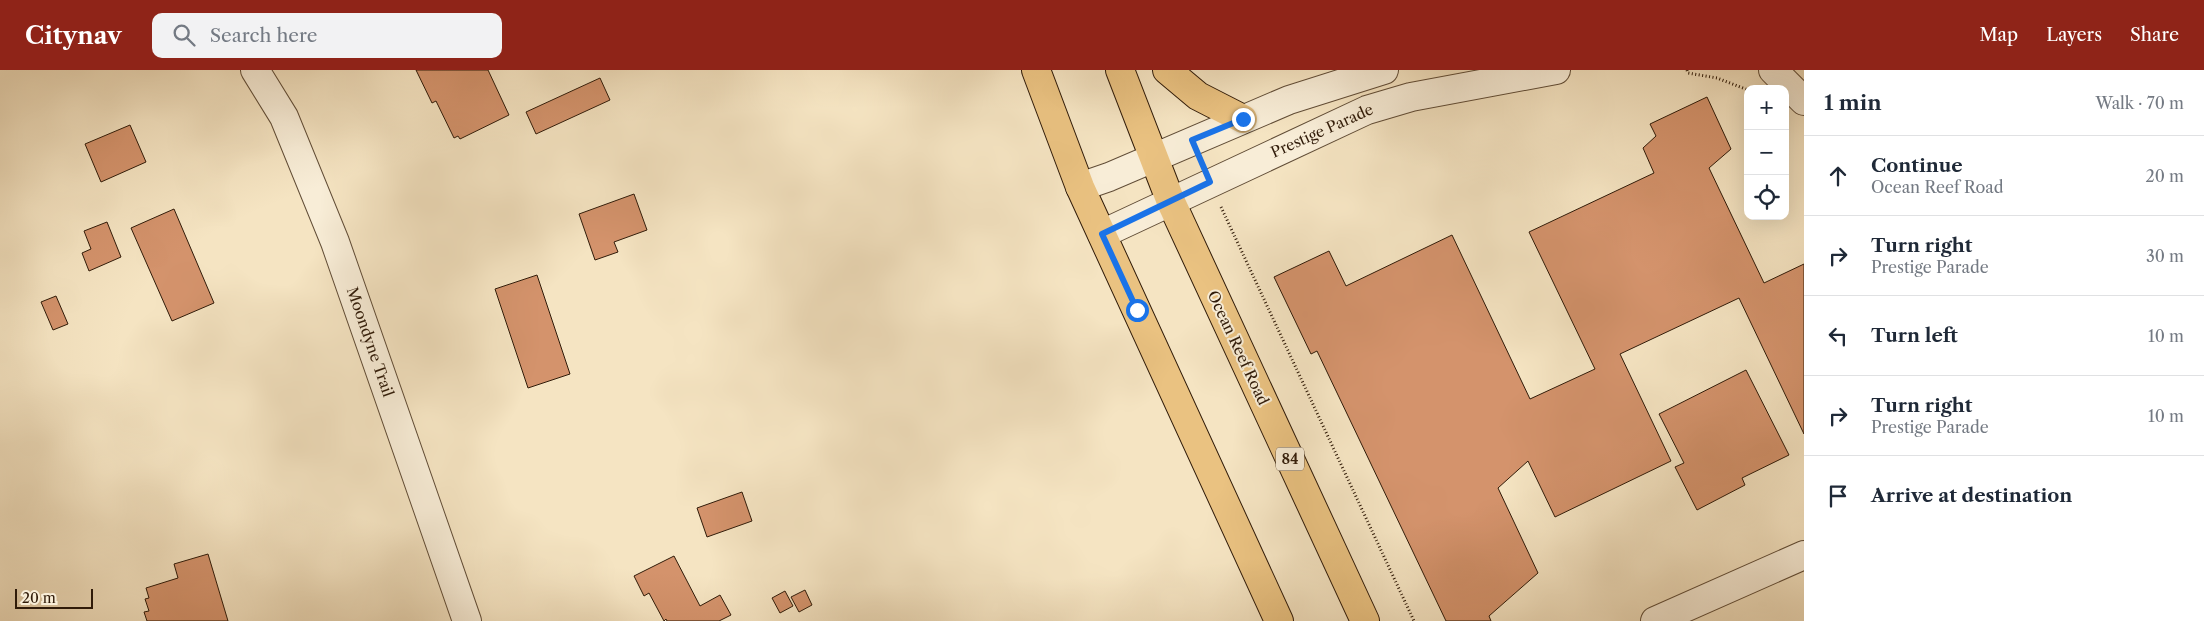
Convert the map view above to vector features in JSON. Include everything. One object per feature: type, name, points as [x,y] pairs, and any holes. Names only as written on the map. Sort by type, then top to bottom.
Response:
[{"type":"main road","points":[[1036,70],[1080,187],[1279,621]]},
{"type":"main road","name":"Ocean Reef Road","points":[[1120,70],[1170,202],[1365,621]]},
{"type":"main road","points":[[1167,70],[1198,96],[1243,119]]},
{"type":"street","name":"Moondyne Trail","points":[[255,70],[284,118],[335,242],[467,621]]},
{"type":"street","points":[[1080,187],[1288,100],[1384,70]]},
{"type":"street","name":"Prestige Parade","points":[[1102,234],[1367,110],[1411,97],[1556,70]]},
{"type":"street","points":[[1773,70],[1804,101]]},
{"type":"street","points":[[1656,621],[1804,555]]},
{"type":"path","points":[[1687,70],[1688,73],[1717,78],[1744,88]]},
{"type":"path","points":[[1210,182],[1414,621]]},
{"type":"building","points":[[416,70],[488,70],[509,115],[460,139],[458,136],[454,138],[436,101],[432,103]]},
{"type":"building","points":[[600,78],[610,100],[536,134],[526,112]]},
{"type":"building","points":[[1707,97],[1731,149],[1709,168],[1764,283],[1804,264],[1804,434],[1739,298],[1620,354],[1671,461],[1555,517],[1528,461],[1498,488],[1538,573],[1489,616],[1491,621],[1446,621],[1317,351],[1311,354],[1274,277],[1329,251],[1346,286],[1452,235],[1530,399],[1595,369],[1529,232],[1654,173],[1643,148],[1656,136],[1650,124]]},
{"type":"building","points":[[130,125],[146,162],[101,182],[85,144]]},
{"type":"building","points":[[634,194],[647,230],[614,242],[618,252],[595,260],[579,214]]},
{"type":"building","points":[[174,209],[214,303],[172,321],[131,228]]},
{"type":"building","points":[[107,222],[121,257],[89,271],[82,253],[91,249],[84,231]]},
{"type":"building","points":[[537,275],[570,374],[528,388],[495,289]]},
{"type":"building","points":[[56,296],[68,324],[53,330],[41,302]]},
{"type":"building","points":[[1746,370],[1789,455],[1742,478],[1745,485],[1697,510],[1675,467],[1684,463],[1659,414]]},
{"type":"building","points":[[742,492],[752,521],[707,537],[697,508]]},
{"type":"building","points":[[208,554],[228,621],[147,621],[144,612],[149,611],[145,599],[149,598],[146,588],[178,578],[174,564]]},
{"type":"building","points":[[674,556],[700,606],[720,595],[731,615],[719,621],[667,621],[666,619],[664,621],[649,593],[644,596],[634,576]]},
{"type":"building","points":[[805,590],[812,605],[799,612],[791,597]]},
{"type":"building","points":[[785,591],[793,606],[780,613],[772,598]]},
{"type":"route","points":[[1137,310],[1102,234],[1210,182],[1192,140],[1243,119]]}]
